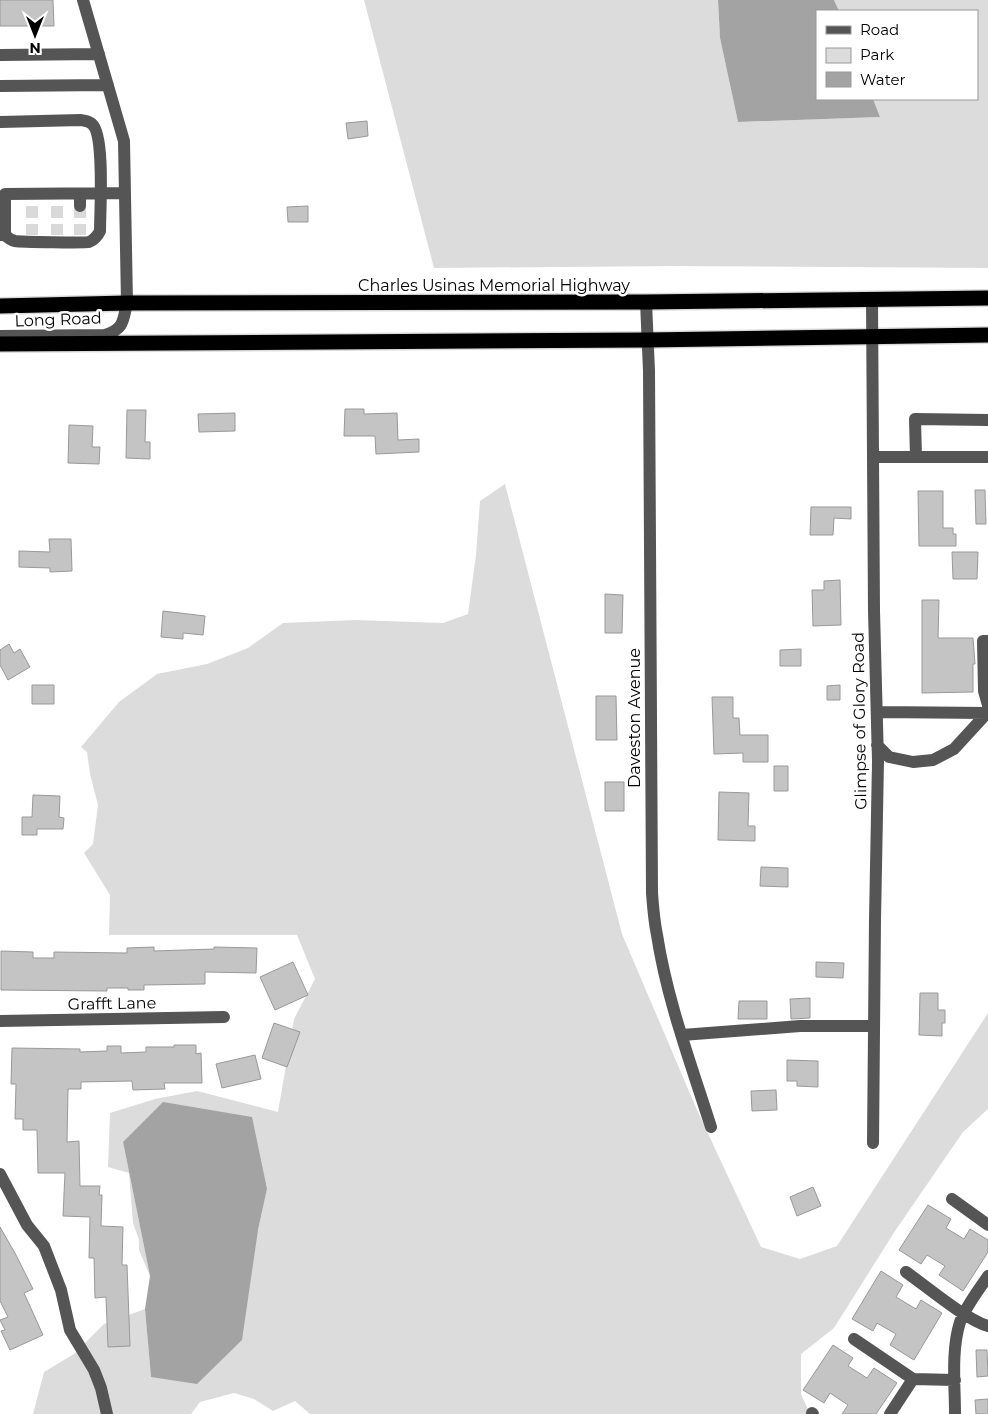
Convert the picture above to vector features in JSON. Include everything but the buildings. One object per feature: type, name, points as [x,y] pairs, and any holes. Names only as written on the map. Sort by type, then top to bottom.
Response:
[{"type":"highway","name":"Charles Usinas Memorial Highway","points":[[0,306],[127,303],[646,302],[988,298]]},
{"type":"highway","points":[[0,344],[647,340],[988,335]]},
{"type":"street","points":[[83,0],[124,141],[127,303]]},
{"type":"street","points":[[0,55],[99,54]]},
{"type":"street","points":[[0,86],[108,85]]},
{"type":"street","points":[[0,122],[81,120],[91,122],[96,128],[100,144],[100,193],[100,231],[97,236],[89,242],[80,238],[32,238],[16,241],[9,239],[3,235],[2,191],[32,200],[80,200],[100,193],[125,193]]},
{"type":"street","name":"Glimpse of Glory Road","points":[[872,299],[874,611],[878,761],[874,1142]]},
{"type":"street","name":"Daveston Avenue","points":[[646,302],[649,370],[652,893],[658,944],[682,1035],[711,1127]]},
{"type":"street","name":"Long Road","points":[[0,336],[105,335],[117,331],[123,322],[127,303]]},
{"type":"street","points":[[916,457],[914,420],[988,420]]},
{"type":"street","points":[[874,457],[988,457]]},
{"type":"street","points":[[988,641],[983,641],[986,676],[984,691],[988,710]]},
{"type":"street","points":[[877,712],[988,710]]},
{"type":"street","points":[[877,745],[889,757],[913,762],[933,760],[954,749],[988,710]]},
{"type":"street","name":"Grafft Lane","points":[[0,1021],[224,1017]]},
{"type":"street","points":[[682,1035],[800,1026],[874,1026]]},
{"type":"street","points":[[0,1174],[27,1224],[44,1246],[61,1290],[70,1330],[94,1370],[101,1388],[107,1414]]},
{"type":"street","points":[[952,1199],[988,1225]]},
{"type":"street","points":[[906,1272],[964,1314],[988,1326]]},
{"type":"street","points":[[955,1414],[954,1346],[964,1314],[988,1276]]},
{"type":"street","points":[[854,1339],[913,1379],[955,1380]]},
{"type":"street","points":[[890,1414],[913,1379]]},
{"type":"green space","points":[[364,0],[718,0],[720,38],[738,122],[880,117],[873,100],[978,100],[978,10],[839,10],[834,0],[988,0],[988,268],[673,266],[434,268]]},
{"type":"green space","points":[[505,484],[622,934],[697,1110],[761,1247],[800,1259],[837,1246],[988,1013],[988,1109],[963,1132],[895,1231],[834,1328],[801,1354],[801,1394],[810,1414],[310,1414],[295,1401],[273,1411],[254,1399],[234,1393],[200,1402],[191,1414],[33,1414],[44,1372],[74,1354],[104,1324],[145,1309],[151,1377],[258,1230],[267,1189],[123,1142],[150,1276],[139,1250],[139,1240],[133,1223],[129,1173],[108,1167],[110,1113],[155,1099],[197,1091],[278,1112],[294,1019],[315,979],[297,935],[109,935],[110,895],[84,853],[93,844],[98,805],[90,774],[87,752],[81,747],[119,702],[157,674],[207,664],[248,648],[283,623],[355,620],[443,623],[468,614],[476,555],[480,501]]},
{"type":"water","points":[[718,0],[834,0],[839,10],[816,10],[816,100],[873,100],[880,117],[738,122],[720,38]]},
{"type":"water","points":[[163,1102],[252,1117],[267,1189],[258,1230],[242,1340],[197,1384],[151,1377],[145,1309],[150,1276],[123,1142]]},
{"type":"tunnel","points":[[32,206],[32,235]]},
{"type":"tunnel","points":[[57,206],[57,235]]},
{"type":"tunnel","points":[[80,206],[80,235]]}]
